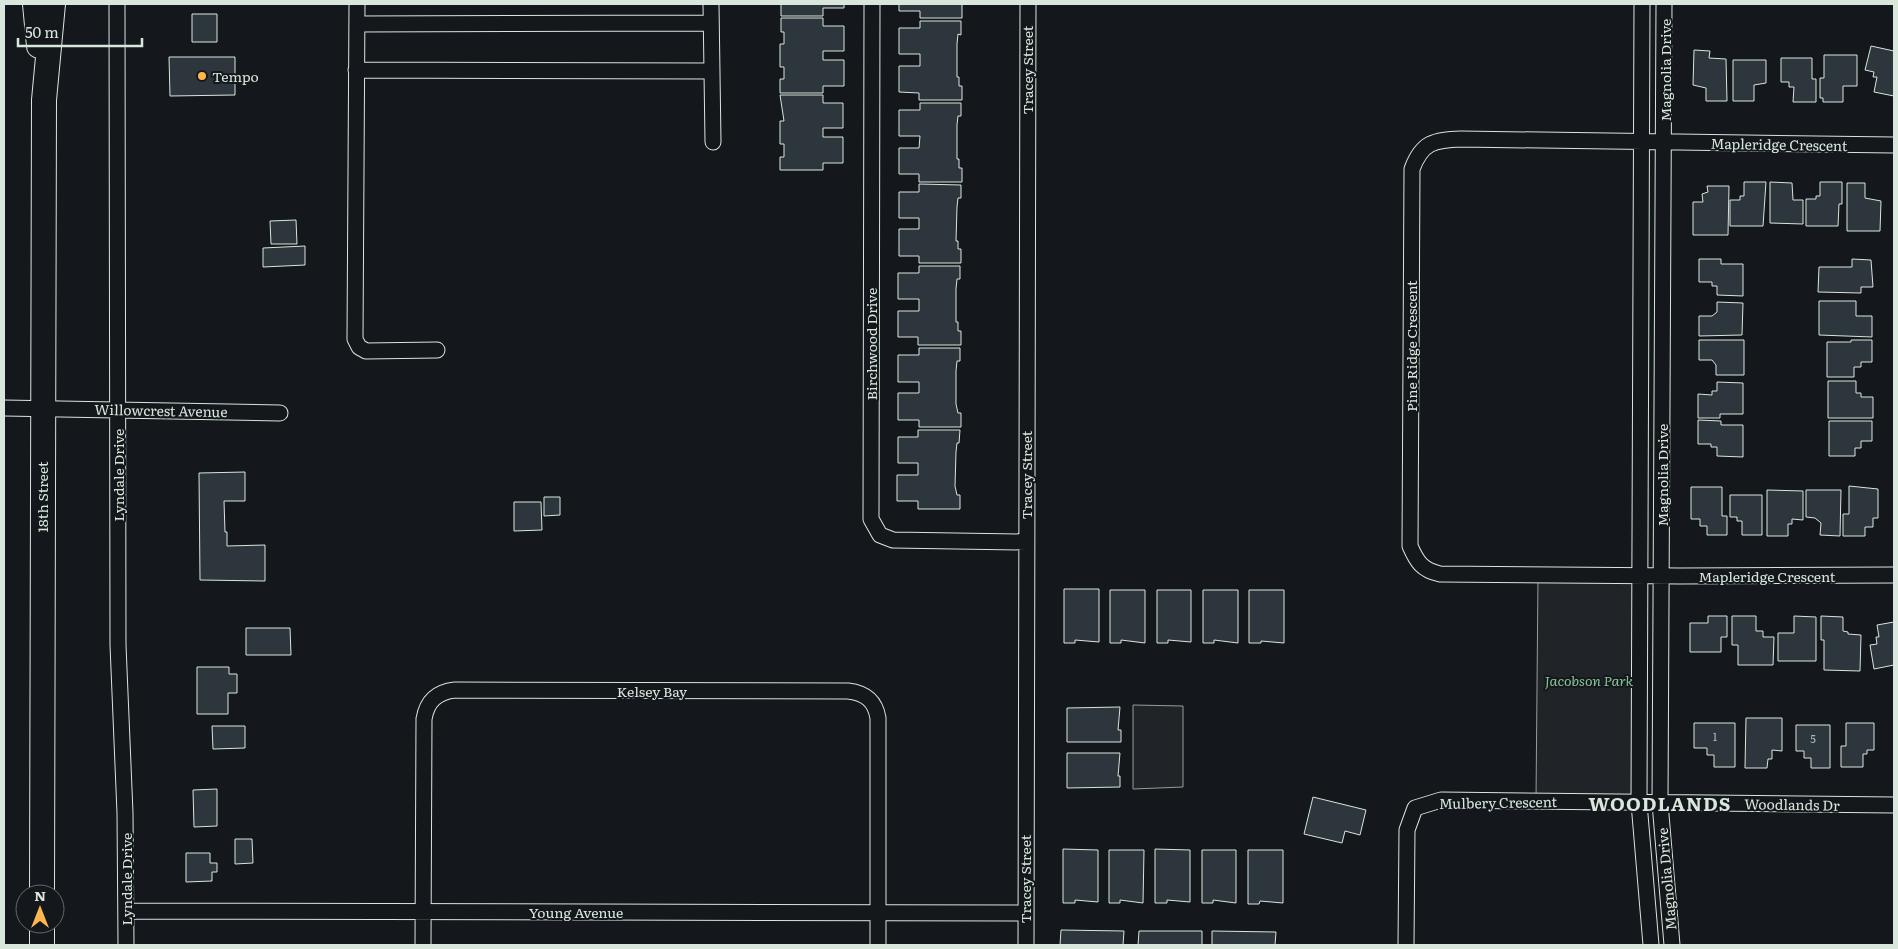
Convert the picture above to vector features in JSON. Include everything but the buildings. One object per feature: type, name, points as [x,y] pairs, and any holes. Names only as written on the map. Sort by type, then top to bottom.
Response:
[{"type":"main road","name":"18th Street","points":[[35,4],[44,100]]},
{"type":"main road","name":"18th Street","points":[[42,884],[44,100],[53,4]]},
{"type":"street","name":"Lyndale Drive","points":[[117,4],[118,645],[125,804],[126,945]]},
{"type":"street","points":[[357,4],[355,339],[359,347],[366,351],[437,350]]},
{"type":"street","points":[[711,4],[713,142]]},
{"type":"street","name":"Birchwood Drive","points":[[872,4],[871,519],[880,534],[893,540],[1026,542]]},
{"type":"street","name":"Tracey Street","points":[[1026,945],[1028,4]]},
{"type":"street","name":"Magnolia Drive","points":[[1642,4],[1640,802],[1651,945]]},
{"type":"street","name":"Magnolia Drive","points":[[1664,4],[1660,803],[1672,945]]},
{"type":"street","points":[[357,24],[711,23]]},
{"type":"street","points":[[356,70],[712,71]]},
{"type":"street","name":"Pine Ridge Crescent","points":[[1640,576],[1440,574],[1425,570],[1416,560],[1410,546],[1412,168],[1417,156],[1426,146],[1439,140],[1664,143]]},
{"type":"street","name":"Mapleridge Crescent","points":[[1664,143],[1894,145]]},
{"type":"street","name":"Willowcrest Avenue","points":[[4,408],[280,413]]},
{"type":"street","name":"Mapleridge Crescent","points":[[1640,576],[1882,576],[1894,574]]},
{"type":"street","name":"Kelsey Bay","points":[[423,912],[426,712],[433,697],[439,693],[475,690],[848,691],[864,695],[874,704],[878,718],[878,913]]},
{"type":"street","name":"Mulbery Crescent","points":[[1406,945],[1407,830],[1416,808],[1442,800],[1660,803]]},
{"type":"street","name":"Woodlands Dr","points":[[1660,803],[1894,805]]},
{"type":"street","name":"Young Avenue","points":[[126,911],[1026,914]]},
{"type":"street","points":[[423,912],[423,945]]},
{"type":"street","points":[[878,913],[878,945]]},
{"type":"green space","name":"Jacobson Park","points":[[1538,575],[1640,576],[1639,803],[1536,801]]},
{"type":"green space","points":[[1133,705],[1183,706],[1183,787],[1133,789]]},
{"type":"place","name":"Tempo","points":[[202,76]]},
{"type":"district","name":"WOODLANDS","points":[[1660,803]]}]
